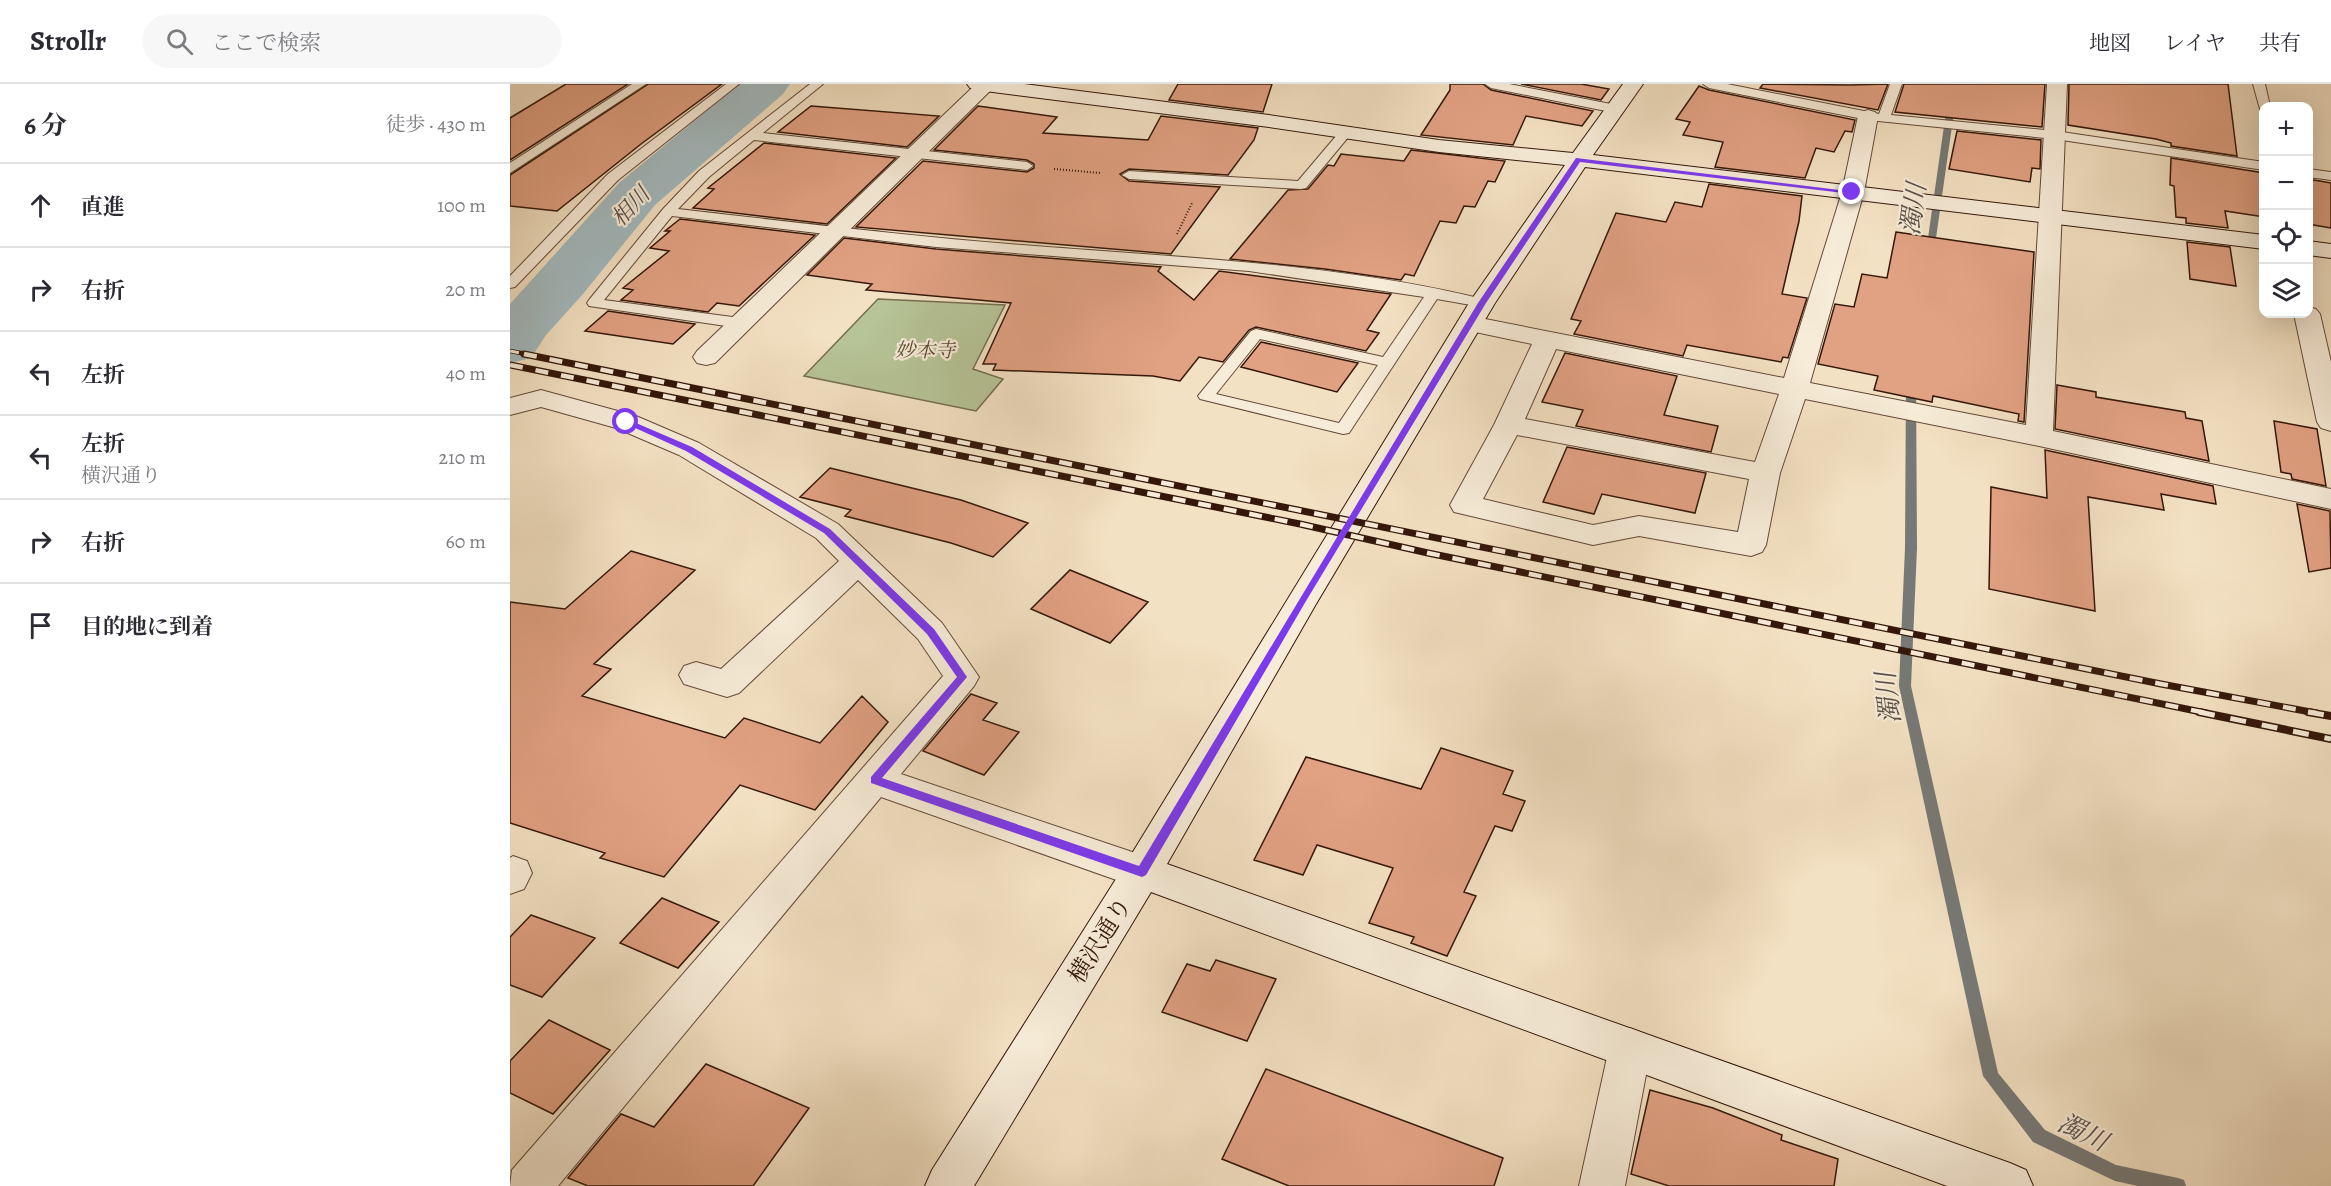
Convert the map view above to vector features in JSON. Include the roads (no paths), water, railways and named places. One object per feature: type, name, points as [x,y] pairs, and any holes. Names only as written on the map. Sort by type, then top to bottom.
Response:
[{"type":"street","points":[[706,357],[914,155],[983,84],[1439,146],[1579,160],[2259,241]]},
{"type":"street","points":[[1068,84],[1444,133],[1579,160]]},
{"type":"street","points":[[2039,437],[2057,84]]},
{"type":"street","name":"横沢通り","points":[[948,1186],[1142,872],[1303,599],[1476,313],[1625,96]]},
{"type":"street","points":[[1547,340],[1508,425],[1465,505],[1593,535],[1639,526],[1751,545],[1765,473],[1796,388],[1876,117]]},
{"type":"street","points":[[2313,249],[2331,251]]},
{"type":"street","points":[[1476,313],[1547,340],[2039,437],[2331,499]]},
{"type":"street","points":[[2308,318],[2331,422]]},
{"type":"street","points":[[510,407],[541,398],[626,422],[689,449],[827,531],[930,631],[962,677],[528,1186]]},
{"type":"street","points":[[1508,425],[1765,473]]},
{"type":"street","points":[[696,675],[727,684],[858,562]]},
{"type":"street","points":[[875,780],[1142,872],[1479,996],[1630,1048],[2010,1186]]},
{"type":"street","points":[[1602,1186],[1630,1048]]},
{"type":"lane","points":[[510,169],[640,84]]},
{"type":"lane","points":[[510,284],[612,177],[733,84]]},
{"type":"lane","points":[[740,323],[594,303],[668,212],[704,174],[817,84]]},
{"type":"lane","points":[[1491,84],[1625,96]]},
{"type":"lane","points":[[1709,84],[1876,117],[2055,135],[2259,165]]},
{"type":"lane","points":[[1876,117],[1896,84]]},
{"type":"lane","points":[[2259,84],[2263,102]]},
{"type":"lane","points":[[1129,175],[1300,185],[1346,132]]},
{"type":"lane","points":[[752,136],[1027,166]]},
{"type":"lane","points":[[2313,174],[2331,176]]},
{"type":"lane","points":[[668,212],[936,243],[1249,267],[1434,293],[1476,313]]},
{"type":"lane","points":[[1388,363],[1256,334],[1206,396],[1343,429],[1388,363],[1434,293]]},
{"type":"waterway","name":"相川","points":[[510,345],[522,326],[563,282],[637,194],[767,84]]},
{"type":"waterway","name":"濁川","points":[[1930,252],[1954,84]]},
{"type":"waterway","name":"濁川","points":[[1911,382],[1911,548],[1905,686],[1991,1076],[2039,1136],[2115,1173],[2178,1186]]},
{"type":"railway","points":[[510,351],[531,355]]},
{"type":"railway","points":[[524,354],[2161,684],[2316,713]]},
{"type":"railway","points":[[510,365],[1300,524],[1428,553],[2206,713]]},
{"type":"railway","points":[[2199,712],[2331,739]]},
{"type":"railway","points":[[2308,712],[2331,716]]},
{"type":"park label","name":"妙本寺","points":[[925,350]]}]
